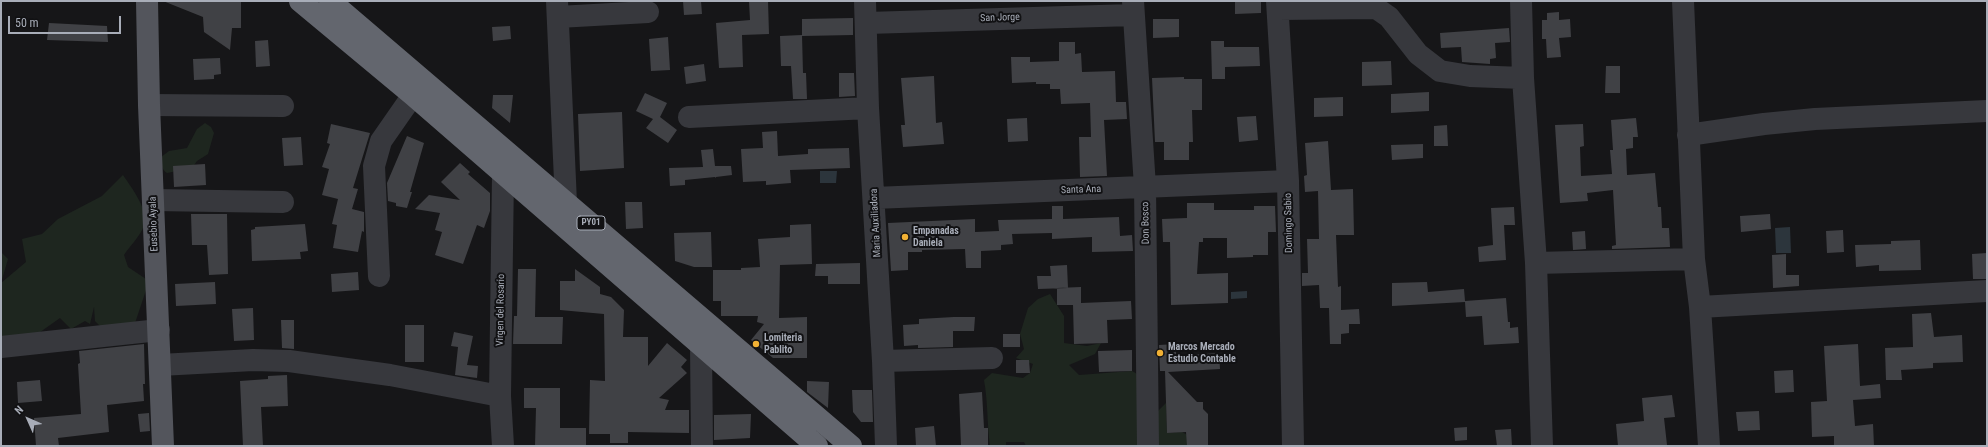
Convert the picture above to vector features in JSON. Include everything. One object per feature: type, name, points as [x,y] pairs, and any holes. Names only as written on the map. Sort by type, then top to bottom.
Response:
[{"type":"highway","name":"PY01","points":[[300,1],[413,95],[817,446]]},
{"type":"highway","name":"PY01","points":[[330,1],[847,445]]},
{"type":"main road","name":"Eusebio Ayala","points":[[147,1],[149,104],[163,446]]},
{"type":"street","name":"Maria Auxiliadora","points":[[866,1],[868,108],[884,361],[886,446]]},
{"type":"street","points":[[1522,1],[1523,78],[1536,263],[1542,446]]},
{"type":"street","points":[[1683,1],[1694,259],[1700,307],[1709,446]]},
{"type":"street","points":[[1278,5],[1376,8],[1389,17],[1418,54],[1440,71],[1470,76],[1523,78]]},
{"type":"street","name":"Domingo Sabio","points":[[1278,5],[1288,181],[1293,446]]},
{"type":"street","name":"San Jorge","points":[[867,22],[1133,8]]},
{"type":"street","name":"Don Bosco","points":[[1133,8],[1145,188],[1148,446]]},
{"type":"street","points":[[566,203],[557,9],[648,12]]},
{"type":"street","points":[[379,276],[374,166],[382,141],[413,95]]},
{"type":"street","points":[[149,104],[283,106]]},
{"type":"street","points":[[689,117],[868,108]]},
{"type":"street","points":[[1688,135],[1764,124],[1815,119],[1987,110]]},
{"type":"street","name":"Virgen del Rosario","points":[[503,174],[500,396],[503,446]]},
{"type":"street","name":"Santa Ana","points":[[874,198],[1288,181]]},
{"type":"street","points":[[153,200],[283,202]]},
{"type":"street","points":[[1536,263],[1694,259]]},
{"type":"street","points":[[1700,307],[1987,291]]},
{"type":"street","points":[[1,347],[159,330]]},
{"type":"street","points":[[701,346],[702,446]]},
{"type":"street","points":[[884,361],[992,358]]},
{"type":"street","points":[[160,365],[253,360],[289,361],[390,376],[500,396]]},
{"type":"shaded area","points":[[205,123],[211,127],[214,133],[208,154],[197,161],[192,168],[167,173],[162,166],[161,157],[169,151],[187,148],[197,129]]},
{"type":"shaded area","points":[[820,171],[837,171],[836,183],[820,183]]},
{"type":"shaded area","points":[[123,175],[139,199],[145,220],[144,226],[140,233],[124,255],[128,267],[149,281],[133,329],[104,330],[95,321],[94,307],[90,324],[85,321],[71,329],[60,318],[36,335],[1,348],[1,283],[26,262],[22,239],[42,234],[58,219],[102,196]]},
{"type":"shaded area","points":[[1790,227],[1791,253],[1776,253],[1775,228]]},
{"type":"shaded area","points":[[1,252],[8,259],[1,283]]},
{"type":"shaded area","points":[[1247,291],[1247,298],[1231,299],[1231,292]]},
{"type":"shaded area","points":[[1050,294],[1064,316],[1064,343],[1087,346],[1101,343],[1095,354],[1069,365],[1079,375],[1132,371],[1142,377],[1155,414],[1166,403],[1167,433],[1182,432],[1191,437],[1187,446],[1026,446],[1024,442],[1006,442],[1006,446],[990,446],[984,380],[992,373],[1023,378],[1030,373],[1033,364],[1016,358],[1024,349],[1020,334],[1028,308],[1038,299]]},
{"type":"building","points":[[163,1],[241,2],[241,28],[232,28],[230,50],[204,32],[203,17]]},
{"type":"building","points":[[683,1],[701,1],[702,14],[684,15]]},
{"type":"building","points":[[749,1],[768,1],[769,34],[742,35],[743,67],[719,68],[716,23],[750,20]]},
{"type":"building","points":[[1235,1],[1261,1],[1261,13],[1235,14]]},
{"type":"building","points":[[1559,12],[1559,20],[1570,19],[1571,37],[1559,38],[1561,57],[1547,58],[1546,39],[1542,39],[1542,20],[1547,20],[1547,13]]},
{"type":"building","points":[[853,18],[853,35],[802,36],[802,19]]},
{"type":"building","points":[[1153,19],[1179,19],[1179,37],[1153,38]]},
{"type":"building","points":[[49,23],[107,26],[108,42],[47,40]]},
{"type":"building","points":[[510,26],[511,39],[493,41],[492,27]]},
{"type":"building","points":[[1509,28],[1510,42],[1495,43],[1496,58],[1490,59],[1490,64],[1462,62],[1461,47],[1441,48],[1440,33]]},
{"type":"building","points":[[802,35],[803,73],[806,73],[807,99],[793,99],[791,66],[781,66],[780,36]]},
{"type":"building","points":[[668,37],[670,70],[651,71],[649,39]]},
{"type":"building","points":[[268,40],[270,66],[256,67],[255,41]]},
{"type":"building","points":[[1211,41],[1224,41],[1224,47],[1259,47],[1260,66],[1225,67],[1225,79],[1212,79]]},
{"type":"building","points":[[1059,42],[1075,42],[1075,54],[1081,53],[1082,72],[1115,71],[1116,102],[1126,102],[1127,119],[1104,120],[1107,176],[1080,177],[1079,137],[1091,137],[1090,103],[1061,104],[1060,89],[1050,89],[1050,84],[1036,84],[1036,82],[1012,83],[1011,57],[1030,57],[1030,62],[1059,61]]},
{"type":"building","points":[[220,58],[221,74],[214,75],[214,79],[194,80],[193,59]]},
{"type":"building","points":[[1391,61],[1392,85],[1362,86],[1362,62]]},
{"type":"building","points":[[704,64],[706,81],[686,84],[684,67]]},
{"type":"building","points":[[1606,66],[1620,66],[1620,93],[1605,93]]},
{"type":"building","points":[[839,73],[854,73],[855,96],[839,97]]},
{"type":"building","points":[[934,76],[936,123],[942,122],[944,144],[903,147],[901,125],[905,125],[901,78]]},
{"type":"building","points":[[1184,77],[1184,79],[1202,79],[1202,110],[1192,110],[1193,142],[1189,142],[1189,160],[1164,160],[1164,142],[1155,142],[1152,78]]},
{"type":"building","points":[[1429,92],[1429,111],[1391,113],[1391,94]]},
{"type":"building","points":[[645,93],[667,103],[660,117],[677,130],[668,143],[646,128],[653,119],[636,111]]},
{"type":"building","points":[[493,95],[513,95],[510,123],[492,108]]},
{"type":"building","points":[[1343,97],[1343,116],[1314,117],[1314,98]]},
{"type":"building","points":[[622,112],[624,168],[580,171],[578,114]]},
{"type":"building","points":[[1256,116],[1258,140],[1239,142],[1237,117]]},
{"type":"building","points":[[1027,118],[1028,141],[1008,142],[1007,119]]},
{"type":"building","points":[[1636,118],[1638,137],[1633,137],[1633,148],[1626,149],[1627,175],[1655,173],[1658,207],[1661,207],[1662,228],[1669,228],[1670,247],[1612,249],[1612,246],[1616,245],[1613,190],[1587,193],[1588,201],[1560,203],[1555,125],[1583,124],[1584,146],[1580,147],[1581,176],[1612,174],[1610,150],[1613,150],[1611,120]]},
{"type":"building","points":[[331,124],[370,133],[353,188],[358,189],[352,209],[364,212],[364,232],[362,231],[358,252],[333,248],[337,225],[332,224],[338,199],[322,195],[329,169],[322,167],[330,144],[327,143]]},
{"type":"building","points":[[1447,125],[1448,146],[1434,146],[1434,126]]},
{"type":"building","points":[[777,131],[778,156],[808,154],[808,149],[849,148],[850,168],[790,170],[791,183],[766,185],[766,181],[743,182],[741,149],[763,148],[762,132]]},
{"type":"building","points":[[407,136],[424,143],[407,208],[396,206],[396,203],[388,201],[387,183]]},
{"type":"building","points":[[301,137],[303,165],[284,166],[282,138]]},
{"type":"building","points":[[1328,141],[1331,190],[1353,189],[1354,235],[1336,235],[1338,287],[1341,286],[1341,310],[1359,309],[1360,324],[1349,324],[1349,333],[1341,334],[1341,344],[1330,344],[1329,308],[1320,308],[1319,285],[1302,286],[1302,273],[1308,273],[1307,239],[1319,239],[1318,191],[1305,192],[1304,176],[1307,175],[1305,143]]},
{"type":"building","points":[[1423,144],[1423,158],[1392,160],[1391,145]]},
{"type":"building","points":[[713,149],[715,166],[731,166],[732,175],[716,178],[685,180],[685,185],[670,186],[669,168],[703,167],[701,150]]},
{"type":"building","points":[[460,163],[470,172],[468,174],[490,193],[490,211],[484,228],[477,225],[463,264],[435,255],[442,232],[435,230],[440,213],[415,209],[429,195],[460,200],[441,182]]},
{"type":"building","points":[[205,164],[206,185],[174,187],[173,166]]},
{"type":"building","points":[[625,202],[642,202],[643,228],[626,229]]},
{"type":"building","points":[[1187,203],[1214,203],[1214,210],[1254,210],[1254,206],[1275,206],[1276,232],[1268,232],[1268,255],[1227,258],[1227,238],[1203,238],[1203,242],[1199,242],[1197,274],[1228,273],[1228,303],[1171,305],[1170,242],[1163,242],[1162,219],[1187,218]]},
{"type":"building","points":[[1052,206],[1063,206],[1063,219],[1119,217],[1120,236],[1132,235],[1133,251],[1092,252],[1092,237],[1052,239],[1052,233],[1012,234],[1013,244],[1001,245],[1001,250],[981,251],[981,268],[966,268],[965,249],[922,250],[922,252],[908,252],[908,270],[891,271],[888,223],[975,219],[975,232],[999,231],[998,220],[1052,219]]},
{"type":"building","points":[[1514,207],[1515,225],[1504,225],[1506,260],[1479,262],[1478,247],[1493,245],[1491,208]]},
{"type":"building","points":[[191,214],[227,214],[228,274],[209,275],[207,245],[192,245]]},
{"type":"building","points":[[1770,214],[1771,229],[1741,232],[1740,216]]},
{"type":"building","points":[[305,224],[308,251],[300,252],[301,259],[252,261],[251,230],[255,229],[255,227]]},
{"type":"building","points":[[811,224],[812,264],[780,265],[779,318],[807,317],[807,358],[773,358],[751,340],[764,324],[757,322],[758,316],[721,316],[721,301],[713,301],[713,270],[741,270],[741,268],[760,267],[758,239],[790,237],[790,225]]},
{"type":"building","points":[[1843,230],[1844,252],[1827,253],[1826,231]]},
{"type":"building","points":[[1585,231],[1586,249],[1573,250],[1572,232]]},
{"type":"building","points":[[711,232],[712,267],[694,267],[675,261],[674,233]]},
{"type":"building","points":[[1920,240],[1921,270],[1879,271],[1879,265],[1856,267],[1855,245],[1891,244],[1891,241]]},
{"type":"building","points":[[1987,253],[1987,279],[1973,279],[1972,254]]},
{"type":"building","points":[[1786,254],[1786,275],[1799,275],[1799,286],[1773,288],[1772,255]]},
{"type":"building","points":[[860,263],[860,284],[828,284],[828,276],[815,276],[816,264]]},
{"type":"building","points":[[1067,265],[1068,288],[1038,289],[1037,276],[1051,276],[1050,266]]},
{"type":"building","points":[[518,269],[536,269],[535,317],[563,317],[562,344],[513,344],[514,316],[517,316]]},
{"type":"building","points":[[575,269],[600,287],[600,294],[611,297],[624,310],[623,337],[648,337],[648,366],[667,343],[687,360],[681,367],[687,373],[659,398],[669,400],[665,410],[689,410],[689,433],[628,432],[628,443],[610,443],[610,434],[589,434],[590,380],[605,381],[604,314],[560,310],[560,281],[575,281]]},
{"type":"building","points":[[358,272],[359,290],[332,292],[331,274]]},
{"type":"building","points":[[215,282],[216,304],[176,306],[175,284]]},
{"type":"building","points":[[1427,282],[1428,292],[1464,289],[1465,301],[1506,298],[1508,322],[1510,322],[1510,328],[1518,327],[1519,343],[1484,345],[1482,316],[1466,317],[1465,302],[1392,306],[1392,283]]},
{"type":"building","points":[[1081,287],[1081,303],[1131,301],[1132,319],[1107,320],[1108,343],[1074,344],[1073,305],[1057,305],[1057,288]]},
{"type":"building","points":[[253,308],[254,340],[234,341],[232,309]]},
{"type":"building","points":[[1931,313],[1934,337],[1962,335],[1963,362],[1933,363],[1933,368],[1901,370],[1902,380],[1886,380],[1885,348],[1913,347],[1912,314]]},
{"type":"building","points":[[975,317],[974,331],[953,331],[953,347],[918,348],[918,345],[904,346],[903,325],[919,324],[919,319]]},
{"type":"building","points":[[281,320],[294,320],[294,349],[282,348]]},
{"type":"building","points":[[405,325],[424,325],[424,362],[405,362]]},
{"type":"building","points":[[454,332],[473,336],[467,365],[478,366],[477,378],[455,375],[458,347],[451,346]]},
{"type":"building","points":[[1003,334],[1020,334],[1020,347],[1003,347]]},
{"type":"building","points":[[144,344],[144,401],[107,405],[109,432],[58,438],[59,446],[36,446],[34,418],[81,414],[78,364],[80,363],[79,351]]},
{"type":"building","points":[[1176,344],[1176,356],[1219,353],[1220,369],[1168,372],[1197,402],[1203,402],[1203,409],[1208,414],[1208,446],[1187,446],[1186,432],[1167,433],[1165,371],[1160,371],[1159,345]]},
{"type":"building","points":[[1858,344],[1860,386],[1880,384],[1881,398],[1853,400],[1855,426],[1873,424],[1874,446],[1834,446],[1834,436],[1812,437],[1811,402],[1827,401],[1824,346]]},
{"type":"building","points":[[1132,350],[1132,371],[1099,372],[1098,351]]},
{"type":"building","points":[[1016,360],[1029,360],[1030,373],[1016,373]]},
{"type":"building","points":[[1793,370],[1794,392],[1775,393],[1774,371]]},
{"type":"building","points":[[287,375],[288,406],[261,407],[263,446],[243,446],[240,381],[268,379],[268,376]]},
{"type":"building","points":[[40,380],[42,401],[18,403],[17,382]]},
{"type":"building","points":[[807,381],[829,382],[828,408],[807,392]]},
{"type":"building","points":[[524,388],[560,388],[560,428],[586,428],[586,446],[535,446],[536,408],[524,408]]},
{"type":"building","points":[[852,390],[872,390],[873,422],[861,422],[853,412]]},
{"type":"building","points":[[982,392],[984,428],[988,428],[988,446],[961,446],[959,394]]},
{"type":"building","points":[[1672,395],[1675,417],[1664,418],[1667,445],[1618,446],[1616,424],[1644,421],[1642,398]]},
{"type":"building","points":[[1759,411],[1760,430],[1738,431],[1736,412]]},
{"type":"building","points":[[149,413],[150,431],[140,432],[138,414]]},
{"type":"building","points":[[751,414],[750,438],[714,440],[714,415]]},
{"type":"building","points":[[934,426],[936,446],[916,446],[915,428]]},
{"type":"building","points":[[1467,427],[1467,440],[1455,441],[1454,428]]},
{"type":"building","points":[[1511,429],[1512,446],[1497,446],[1495,430]]},
{"type":"place","name":"Empanadas Daniela","points":[[905,237]]},
{"type":"place","name":"Lomiteria Pablito","points":[[756,344]]},
{"type":"place","name":"Marcos Mercado Estudio Contable","points":[[1160,353]]}]
